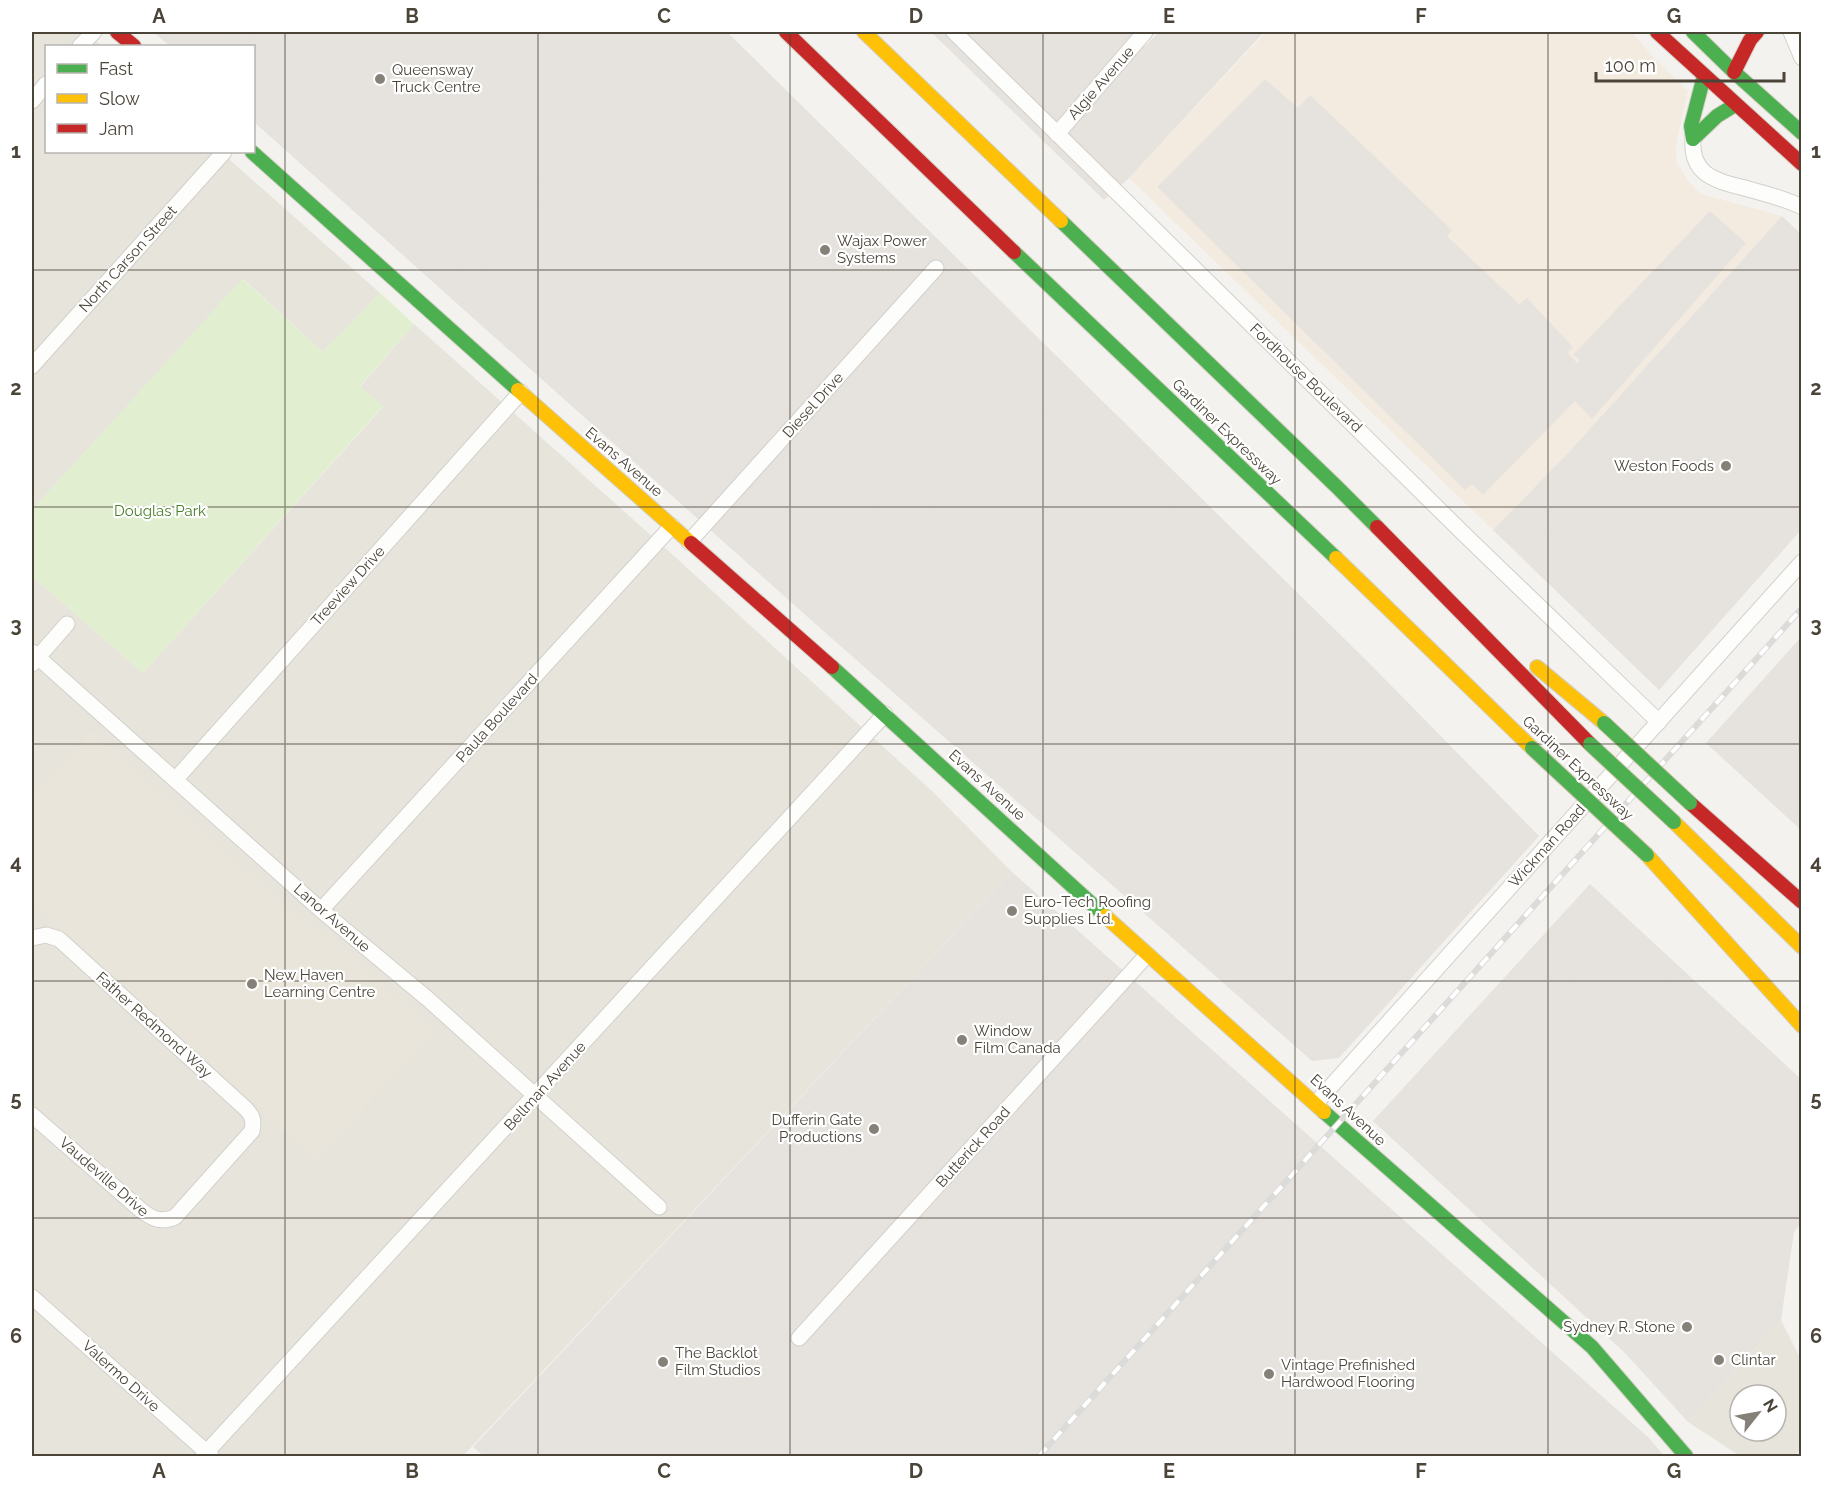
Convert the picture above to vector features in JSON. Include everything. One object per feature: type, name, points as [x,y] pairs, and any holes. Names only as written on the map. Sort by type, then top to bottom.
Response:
[{"type":"main road","points":[[117,32],[133,45]]},
{"type":"main road","name":"Gardiner Expressway","points":[[786,32],[1532,748],[1776,977]]},
{"type":"main road","name":"Gardiner Expressway","points":[[864,32],[1338,488],[1590,744],[1802,947]]},
{"type":"main road","points":[[1657,32],[1802,164]]},
{"type":"main road","points":[[1693,32],[1698,32]]},
{"type":"main road","points":[[1693,32],[1802,133]]},
{"type":"main road","points":[[1734,72],[1750,40],[1757,32]]},
{"type":"main road","points":[[1693,139],[1691,126],[1704,76]]},
{"type":"main road","points":[[1693,139],[1718,116],[1735,105]]},
{"type":"main road","name":"Evans Avenue","points":[[253,153],[885,714],[1147,955],[1592,1347],[1686,1456]]},
{"type":"main road","name":"Gardiner Expressway","points":[[1448,598],[1604,723],[1802,902]]},
{"type":"main road","name":"Gardiner Expressway","points":[[1647,855],[1802,1026]]},
{"type":"street","points":[[81,45],[94,32]]},
{"type":"street","name":"Fordhouse Boulevard","points":[[954,32],[1659,722]]},
{"type":"street","name":"Algie Avenue","points":[[1057,134],[1145,32]]},
{"type":"street","points":[[1791,32],[1802,58]]},
{"type":"street","points":[[32,101],[45,85]]},
{"type":"street","points":[[1693,139],[1692,148],[1695,160],[1704,172],[1726,183],[1767,194],[1802,207]]},
{"type":"street","name":"North Carson Street","points":[[32,366],[223,153]]},
{"type":"street","name":"Diesel Drive","points":[[689,542],[936,268]]},
{"type":"street","name":"Treeview Drive","points":[[176,780],[521,393]]},
{"type":"street","name":"Paula Boulevard","points":[[321,910],[672,526]]},
{"type":"street","name":"Wickman Road","points":[[1316,1103],[1802,562]]},
{"type":"street","points":[[34,658],[67,624]]},
{"type":"street","name":"Lanor Avenue","points":[[34,658],[176,780],[321,910],[429,1000],[659,1207]]},
{"type":"street","name":"Bellman Avenue","points":[[207,1455],[885,714]]},
{"type":"street","name":"Father Redmond Way","points":[[35,937],[46,935],[59,939],[245,1108],[252,1115],[254,1123],[252,1131]]},
{"type":"street","name":"Butterick Road","points":[[799,1338],[1147,955]]},
{"type":"street","name":"Vaudeville Drive","points":[[32,1115],[142,1211],[154,1219],[165,1221],[175,1217],[252,1131]]},
{"type":"street","name":"Valermo Drive","points":[[32,1297],[207,1455]]},
{"type":"shaded area","points":[[32,32],[85,32],[101,45],[45,45],[45,153],[222,153],[380,293],[323,352],[243,279],[32,510]]},
{"type":"shaded area","points":[[153,32],[727,32],[1369,663],[1539,836],[1339,1058],[1312,1061],[811,620],[255,123],[255,45],[169,45]]},
{"type":"shaded area","points":[[237,32],[258,32],[246,45],[225,45]]},
{"type":"shaded area","points":[[706,32],[712,32],[756,70],[733,97],[685,55]]},
{"type":"shaded area","points":[[931,32],[1129,32],[1145,46],[1159,32],[1264,32],[1129,178],[1104,200]]},
{"type":"shaded area","points":[[976,32],[990,32],[1017,56],[1010,63]]},
{"type":"shaded area","points":[[1080,32],[1114,32],[1099,48]]},
{"type":"shaded area","points":[[1266,32],[1632,32],[1655,59],[1688,91],[1676,145],[1677,163],[1689,182],[1701,194],[1782,216],[1569,452],[1493,530],[1129,178]]},
{"type":"shaded area","points":[[448,33],[470,53],[354,183],[332,164]]},
{"type":"shaded area","points":[[1029,62],[1058,89],[1056,98],[1026,72]]},
{"type":"shaded area","points":[[1265,79],[1298,108],[1310,95],[1452,230],[1447,236],[1519,304],[1527,298],[1573,347],[1568,353],[1577,363],[1580,360],[1573,355],[1710,211],[1746,243],[1592,419],[1575,401],[1483,495],[1472,484],[1465,490],[1157,187]]},
{"type":"shaded area","points":[[579,133],[592,144],[475,278],[462,267]]},
{"type":"shaded area","points":[[602,138],[625,158],[553,244],[529,225]]},
{"type":"shaded area","points":[[1782,216],[1801,234],[1801,530],[1659,690],[1493,530],[1569,452]]},
{"type":"shaded area","points":[[583,217],[600,231],[593,240],[602,247],[583,270],[557,248]]},
{"type":"shaded area","points":[[522,251],[534,262],[523,275],[528,280],[497,317],[479,301]]},
{"type":"shaded area","points":[[672,312],[760,388],[747,402],[659,326]]},
{"type":"shaded area","points":[[414,324],[673,555],[933,792],[1012,872],[463,1456],[32,1456],[32,576],[143,673],[383,407],[360,387]]},
{"type":"shaded area","points":[[1013,326],[1148,450],[1124,478],[1034,399],[907,541],[863,493]]},
{"type":"shaded area","points":[[667,341],[747,410],[756,400],[770,413],[710,481],[617,399]]},
{"type":"shaded area","points":[[1157,457],[1362,657],[1339,682],[1215,569],[1224,559],[1138,475]]},
{"type":"shaded area","points":[[1525,507],[1561,544],[1541,564],[1504,527]]},
{"type":"shaded area","points":[[1680,596],[1707,621],[1662,671],[1635,646]]},
{"type":"shaded area","points":[[1801,637],[1801,830],[1706,743]]},
{"type":"shaded area","points":[[1364,666],[1521,824],[1465,888],[1297,743]]},
{"type":"shaded area","name":"New Haven Learning Centre","points":[[92,731],[296,915],[329,937],[435,1031],[316,1160],[32,901],[32,798]]},
{"type":"shaded area","points":[[1012,872],[1649,1438],[1664,1456],[484,1456],[473,1447]]},
{"type":"shaded area","points":[[1590,884],[1801,1079],[1801,1223],[1794,1232],[1781,1320],[1688,1422],[1625,1353],[1373,1121]]},
{"type":"shaded area","points":[[1584,900],[1794,1102],[1772,1124],[1622,980],[1612,990],[1593,972],[1582,984],[1541,945]]},
{"type":"shaded area","points":[[1753,1198],[1759,1203],[1665,1303],[1660,1298]]},
{"type":"shaded area","points":[[1781,1320],[1801,1360],[1801,1449],[1795,1456],[1740,1456],[1688,1422]]},
{"type":"shaded area","points":[[1617,1411],[1659,1456],[1609,1456],[1601,1448],[1617,1430],[1606,1422]]},
{"type":"green space","name":"Douglas Park","points":[[242,279],[323,352],[380,293],[414,324],[360,386],[383,406],[143,673],[32,576],[32,510]]},
{"type":"railway","points":[[1039,1456],[1802,608]]},
{"type":"traffic: fast","points":[[1693,32],[1802,133]]},
{"type":"traffic: fast","points":[[1693,139],[1691,126],[1704,76]]},
{"type":"traffic: fast","points":[[1693,139],[1717,116],[1735,105]]},
{"type":"traffic: fast","points":[[253,153],[518,390]]},
{"type":"traffic: fast","points":[[1061,221],[1377,527]]},
{"type":"traffic: fast","points":[[1014,252],[1336,558]]},
{"type":"traffic: fast","points":[[832,667],[1105,916]]},
{"type":"traffic: fast","points":[[1604,723],[1690,803]]},
{"type":"traffic: fast","points":[[1590,744],[1674,822]]},
{"type":"traffic: fast","points":[[1532,748],[1647,855]]},
{"type":"traffic: fast","points":[[1324,1112],[1592,1347],[1686,1456]]},
{"type":"traffic: slow","points":[[864,32],[1061,221]]},
{"type":"traffic: slow","points":[[518,390],[691,543]]},
{"type":"traffic: slow","points":[[1336,558],[1532,748]]},
{"type":"traffic: slow","points":[[1537,667],[1604,723]]},
{"type":"traffic: slow","points":[[1674,822],[1802,947]]},
{"type":"traffic: slow","points":[[1647,855],[1802,1026]]},
{"type":"traffic: slow","points":[[1105,916],[1324,1112]]},
{"type":"traffic: jam","points":[[117,32],[133,45]]},
{"type":"traffic: jam","points":[[786,32],[1014,252]]},
{"type":"traffic: jam","points":[[1657,32],[1802,164]]},
{"type":"traffic: jam","points":[[1734,72],[1750,40],[1757,32]]},
{"type":"traffic: jam","points":[[1377,527],[1590,744]]},
{"type":"traffic: jam","points":[[691,543],[832,667]]},
{"type":"traffic: jam","points":[[1690,803],[1802,902]]},
{"type":"place","name":"Queensway Truck Centre","points":[[380,79]]},
{"type":"place","name":"Wajax Power Systems","points":[[825,250]]},
{"type":"place","name":"Weston Foods","points":[[1726,466]]},
{"type":"place","name":"Euro-Tech Roofing Supplies Ltd.","points":[[1012,911]]},
{"type":"place","name":"New Haven Learning Centre","points":[[252,984]]},
{"type":"place","name":"Window Film Canada","points":[[962,1040]]},
{"type":"place","name":"Dufferin Gate Productions","points":[[874,1129]]},
{"type":"place","name":"Sydney R. Stone","points":[[1687,1327]]},
{"type":"place","name":"Clintar","points":[[1719,1360]]},
{"type":"place","name":"The Backlot Film Studios","points":[[663,1362]]},
{"type":"place","name":"Vintage Prefinished Hardwood Flooring","points":[[1269,1374]]}]
